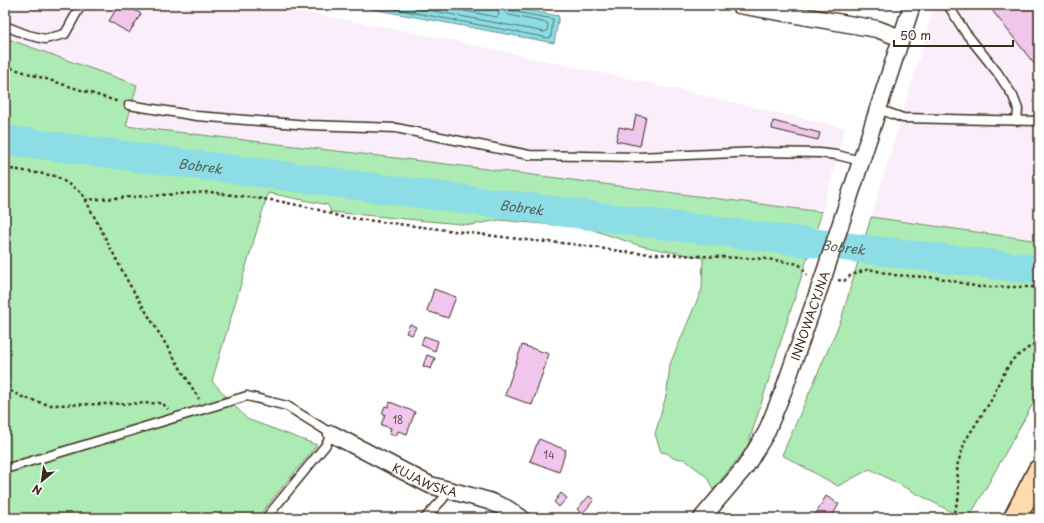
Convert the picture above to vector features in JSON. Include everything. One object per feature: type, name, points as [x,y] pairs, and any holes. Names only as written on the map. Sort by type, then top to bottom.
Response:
[{"type":"highway","points":[[1016,518],[1039,471]]},
{"type":"street","points":[[739,5],[877,30],[901,38]]},
{"type":"street","name":"INNOWACYJNA","points":[[702,518],[746,466],[766,433],[784,389],[823,279],[912,5]]},
{"type":"street","name":"KUJAWSKA","points":[[332,434],[430,485],[489,500],[506,508],[521,518]]},
{"type":"lane","points":[[5,26],[28,35],[45,39],[65,34],[82,5]]},
{"type":"lane","points":[[948,5],[965,32],[1014,96],[1018,109],[1017,121]]},
{"type":"lane","points":[[129,105],[197,116],[310,125],[396,128],[529,155],[637,157],[761,152],[819,153],[837,155],[861,161]]},
{"type":"lane","points":[[878,109],[903,118],[1039,121]]},
{"type":"lane","points":[[5,469],[247,396],[287,406],[332,434],[325,446],[266,518]]},
{"type":"lane","points":[[426,518],[443,499],[448,490]]},
{"type":"path","points":[[5,66],[129,105]]},
{"type":"path","points":[[5,168],[56,176],[82,193],[128,282],[204,409]]},
{"type":"path","points":[[85,200],[210,192],[278,201],[312,208],[342,217],[535,241],[572,244],[633,253],[767,259],[800,264],[807,274],[808,279],[844,281],[852,275],[869,269],[894,274],[940,278],[979,287],[1039,287]]},
{"type":"path","points":[[952,518],[959,497],[957,466],[965,441],[992,399],[1012,360],[1039,340]]},
{"type":"path","points":[[5,388],[22,397],[49,405],[162,403],[177,417]]},
{"type":"shaded area","points":[[5,5],[265,5],[442,38],[845,128],[822,212],[463,166],[126,126],[136,85],[5,38]]},
{"type":"shaded area","points":[[935,5],[1039,5],[1039,241],[871,217]]},
{"type":"green space","points":[[5,38],[137,85],[126,126],[463,166],[822,212],[747,448],[713,490],[707,477],[684,459],[673,458],[667,453],[661,452],[655,434],[667,392],[670,364],[702,289],[703,258],[641,246],[587,228],[499,220],[471,225],[331,212],[328,205],[268,193],[212,381],[247,419],[317,445],[257,518],[5,518]]},
{"type":"green space","points":[[871,217],[1039,241],[1039,393],[969,518],[963,518],[870,469],[838,486],[782,455],[841,320]]},
{"type":"water","points":[[351,5],[501,5],[559,16],[554,43]]},
{"type":"building","points":[[119,5],[127,5],[141,14],[129,33],[109,21]]},
{"type":"building","points":[[988,5],[1039,5],[1039,70]]},
{"type":"building","points":[[636,115],[646,117],[640,146],[616,141],[619,127],[633,130]]},
{"type":"building","points":[[773,121],[820,133],[818,140],[772,129]]},
{"type":"building","points":[[434,289],[456,297],[448,318],[427,311]]},
{"type":"building","points":[[410,324],[416,327],[412,335],[406,333]]},
{"type":"building","points":[[424,336],[438,341],[435,351],[421,345]]},
{"type":"building","points":[[522,345],[549,354],[532,405],[505,395]]},
{"type":"building","points":[[427,355],[435,358],[431,369],[423,366]]},
{"type":"building","points":[[390,402],[415,412],[407,434],[398,431],[396,436],[389,434],[391,428],[381,425],[385,414],[382,413],[385,406],[388,407]]},
{"type":"building","points":[[539,439],[566,450],[559,472],[530,461]]},
{"type":"building","points":[[561,493],[567,498],[559,507],[554,502]]},
{"type":"building","points":[[589,496],[594,500],[582,514],[577,509]]},
{"type":"building","points":[[826,496],[839,504],[831,518],[815,518],[814,517]]},
{"type":"waterway","name":"Bobrek","points":[[5,140],[664,225],[1039,270]]}]
